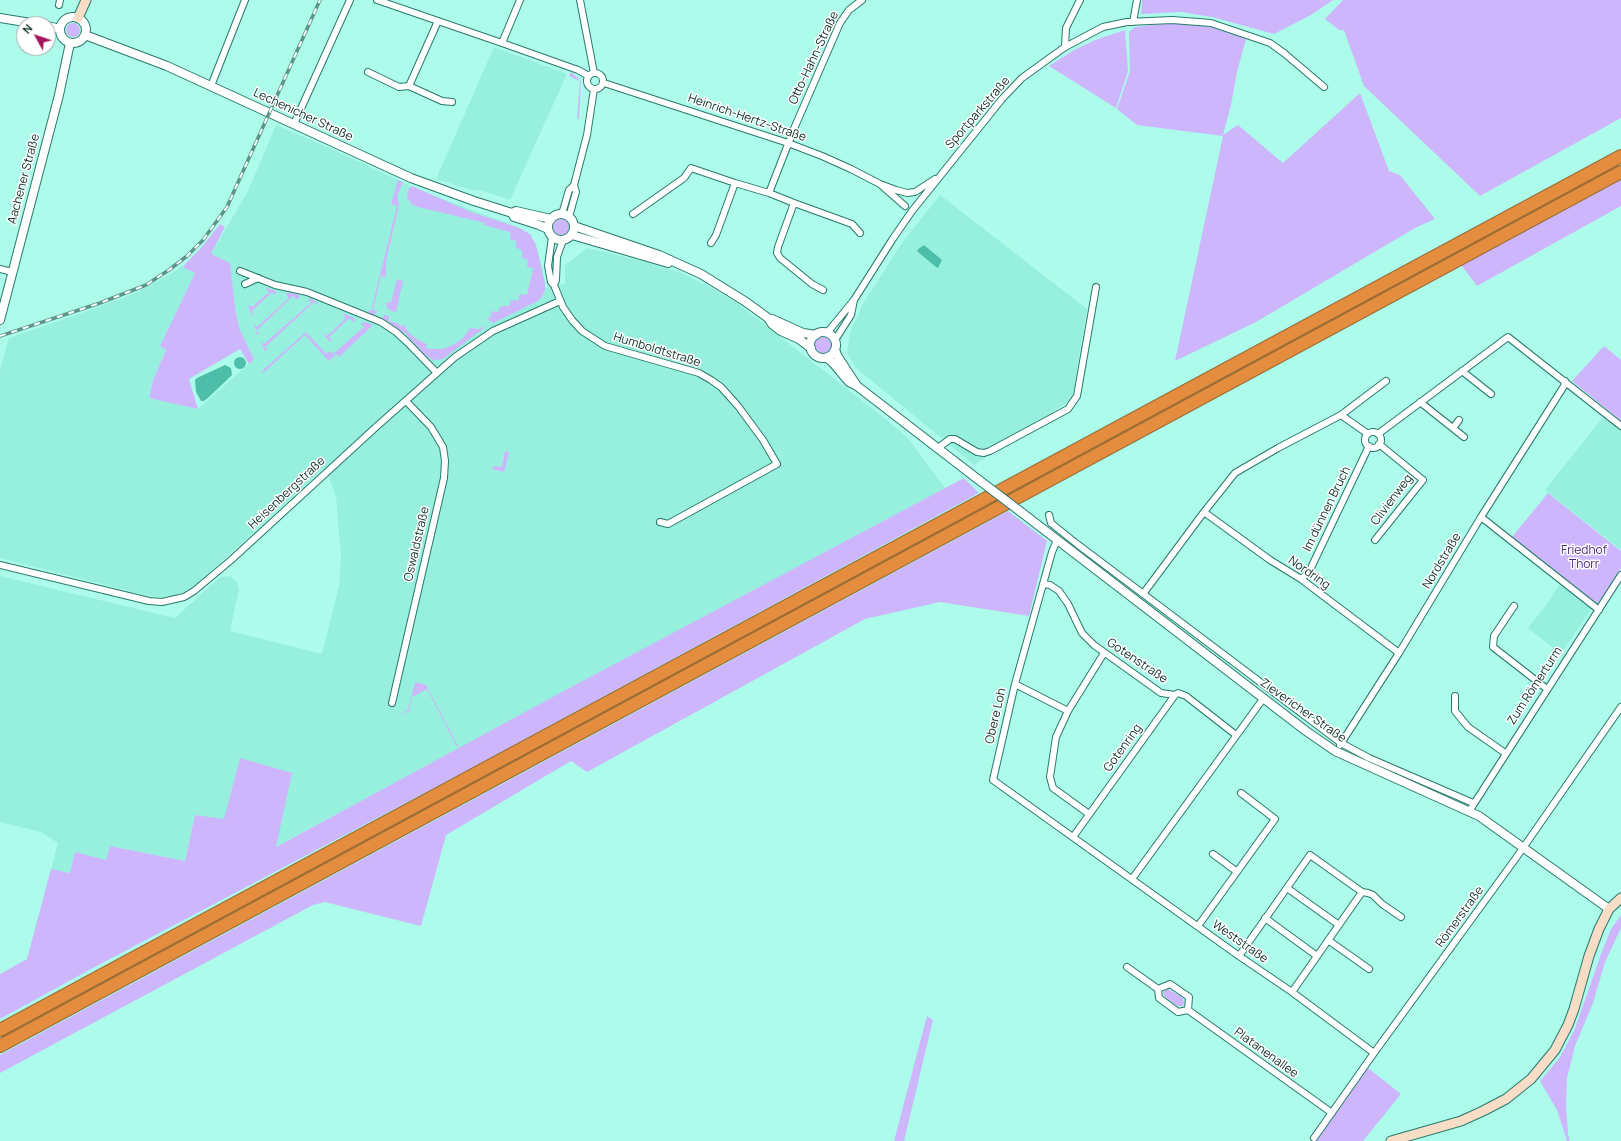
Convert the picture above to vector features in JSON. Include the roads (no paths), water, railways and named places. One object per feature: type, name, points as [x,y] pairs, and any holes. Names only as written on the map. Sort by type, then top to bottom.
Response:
[{"type":"highway","points":[[0,1030],[1621,156]]},
{"type":"highway","points":[[0,1046],[1621,172]]},
{"type":"main road","points":[[78,18],[86,0]]},
{"type":"main road","points":[[1391,1141],[1461,1121],[1506,1099],[1531,1079],[1555,1050],[1568,1025],[1594,942],[1609,909],[1621,898]]},
{"type":"street","points":[[211,86],[245,0]]},
{"type":"street","points":[[294,124],[350,0]]},
{"type":"street","points":[[378,0],[502,42],[578,70],[601,75],[604,83],[601,87],[594,89]]},
{"type":"street","points":[[502,42],[520,0]]},
{"type":"street","points":[[580,0],[591,74],[588,84],[594,89]]},
{"type":"street","name":"Otto-Hahn-Straße","points":[[769,193],[793,132],[840,23],[849,10],[862,0]]},
{"type":"street","points":[[1065,47],[1066,28],[1080,0]]},
{"type":"street","points":[[1134,22],[1137,0]]},
{"type":"street","points":[[0,18],[16,21]]},
{"type":"street","points":[[78,18],[86,27],[85,35],[78,43],[70,43],[64,40],[60,33],[60,29],[62,23],[67,19],[78,18]]},
{"type":"street","name":"Sportparkstraße","points":[[827,333],[854,300],[895,235],[1002,98],[1022,78],[1065,47],[1103,27],[1134,22],[1172,20],[1211,24],[1270,43],[1324,87]]},
{"type":"street","points":[[409,86],[438,21]]},
{"type":"street","points":[[56,28],[60,29]]},
{"type":"street","name":"Lechenicher Straße","points":[[85,35],[167,66],[411,178],[512,213],[516,211],[551,218]]},
{"type":"street","name":"Aachener Straße","points":[[0,320],[59,95],[70,43]]},
{"type":"street","points":[[368,72],[399,87],[409,86],[442,101],[452,102]]},
{"type":"street","name":"Heinrich-Hertz-Straße","points":[[604,83],[788,144],[851,169],[880,184],[907,193],[915,192],[940,176]]},
{"type":"street","points":[[566,215],[576,192],[574,185],[587,135],[594,89]]},
{"type":"street","points":[[633,214],[684,178],[691,168],[769,193],[852,224],[860,233]]},
{"type":"street","points":[[711,243],[716,235],[735,183]]},
{"type":"street","name":"Heinrich-Hertz-Straße","points":[[880,184],[887,192],[905,206]]},
{"type":"street","points":[[794,203],[778,246],[777,253],[780,258],[812,284],[823,290]]},
{"type":"street","name":"Lechenicher Straße","points":[[512,213],[514,217],[539,225],[550,233]]},
{"type":"street","points":[[566,215],[554,216],[551,218],[550,233],[559,240],[563,240],[572,235],[680,266],[701,274],[726,288],[768,318],[803,333],[816,335],[827,333],[835,340],[835,350],[838,358],[853,377],[857,386]]},
{"type":"street","points":[[566,215],[574,226],[659,255],[680,266]]},
{"type":"street","points":[[572,235],[574,226]]},
{"type":"street","name":"Humboldtstraße","points":[[550,233],[548,266],[551,282],[554,284],[560,301],[572,320],[582,332],[595,341],[610,348],[699,373],[721,387],[738,406],[763,440],[777,464],[668,524],[660,522]]},
{"type":"street","name":"Humboldtstraße","points":[[554,284],[556,280],[557,257],[563,240]]},
{"type":"street","points":[[0,269],[12,272]]},
{"type":"street","points":[[240,271],[275,285],[307,292],[381,322],[396,332],[407,342],[437,373]]},
{"type":"street","points":[[245,284],[258,278]]},
{"type":"street","points":[[938,448],[950,439],[955,439],[977,452],[984,453],[1068,409],[1077,396],[1096,288]]},
{"type":"street","name":"Sportparkstraße","points":[[835,340],[851,315],[854,300]]},
{"type":"street","name":"Heisenbergstraße","points":[[0,565],[149,601],[162,602],[184,597],[194,591],[230,561],[461,353],[493,331],[560,301]]},
{"type":"street","points":[[768,318],[772,324],[781,331],[799,339],[811,348],[816,356],[827,358],[849,382],[857,386]]},
{"type":"street","points":[[811,348],[812,340],[816,335]]},
{"type":"street","points":[[1378,434],[1508,337],[1621,426]]},
{"type":"street","points":[[827,358],[835,350]]},
{"type":"street","points":[[1462,371],[1491,394]]},
{"type":"street","points":[[1143,594],[1235,473],[1278,448],[1341,415],[1386,381]]},
{"type":"street","name":"Nordstraße","points":[[1335,751],[1399,653],[1481,517],[1564,386],[1564,381]]},
{"type":"street","name":"Zievericher Straße","points":[[857,386],[1263,699],[1335,751],[1471,807]]},
{"type":"street","name":"Oswaldstraße","points":[[392,703],[444,478],[445,461],[443,447],[431,427],[406,401]]},
{"type":"street","points":[[1420,402],[1464,437]]},
{"type":"street","points":[[1341,415],[1368,434]]},
{"type":"street","points":[[1453,428],[1459,420]]},
{"type":"street","points":[[1373,432],[1378,434],[1381,439],[1379,444],[1375,447],[1369,446],[1366,442],[1368,434],[1373,432]]},
{"type":"street","name":"Clivienweg","points":[[1375,540],[1423,480],[1379,444]]},
{"type":"street","name":"Im dünnen Bruch","points":[[1301,579],[1309,572],[1369,446]]},
{"type":"street","name":"Nordring","points":[[1204,512],[1270,560],[1301,579],[1399,653]]},
{"type":"street","name":"Zievericher Straße","points":[[1049,515],[1051,523],[1341,743],[1471,807],[1523,848],[1609,909]]},
{"type":"street","points":[[1481,517],[1599,610]]},
{"type":"street","name":"Obere Loh","points":[[1057,540],[1052,552],[1015,684],[993,780],[1092,851]]},
{"type":"street","name":"Zum Römerturm","points":[[1471,807],[1621,575]]},
{"type":"street","name":"Gotenstraße","points":[[1043,584],[1050,585],[1059,591],[1068,604],[1082,633],[1104,653],[1161,693],[1175,695],[1178,693],[1186,696],[1236,734]]},
{"type":"street","points":[[1514,606],[1494,636],[1493,647],[1547,689]]},
{"type":"street","points":[[1089,814],[1053,788],[1050,777],[1056,737],[1068,711],[1104,653]]},
{"type":"street","points":[[1015,684],[1068,711]]},
{"type":"street","name":"Gotenring","points":[[1073,837],[1175,695]]},
{"type":"street","points":[[1455,696],[1455,711],[1468,727],[1505,753]]},
{"type":"street","points":[[1132,880],[1236,734],[1263,699]]},
{"type":"street","name":"Römerstraße","points":[[1313,1140],[1374,1053],[1523,848],[1621,707]]},
{"type":"street","points":[[1198,926],[1236,871],[1275,819],[1240,793]]},
{"type":"street","name":"Weststraße","points":[[1092,851],[1292,992],[1374,1053]]},
{"type":"street","points":[[1213,854],[1236,871]]},
{"type":"street","points":[[1239,956],[1310,855],[1362,892],[1373,895],[1382,904],[1401,917]]},
{"type":"street","points":[[1287,888],[1339,925]]},
{"type":"street","points":[[1292,992],[1362,892]]},
{"type":"street","points":[[1265,918],[1317,956]]},
{"type":"street","points":[[1328,940],[1369,969]]},
{"type":"street","name":"Platanenallee","points":[[1127,967],[1158,989],[1158,998],[1178,1012],[1188,1010],[1332,1113]]},
{"type":"street","points":[[1158,989],[1170,984],[1189,997],[1188,1010]]},
{"type":"railway","points":[[0,336],[100,303],[146,285],[187,256],[203,240],[227,207],[320,0]]},
{"type":"park label","name":"Friedhof Thorr","points":[[1584,558]]}]
